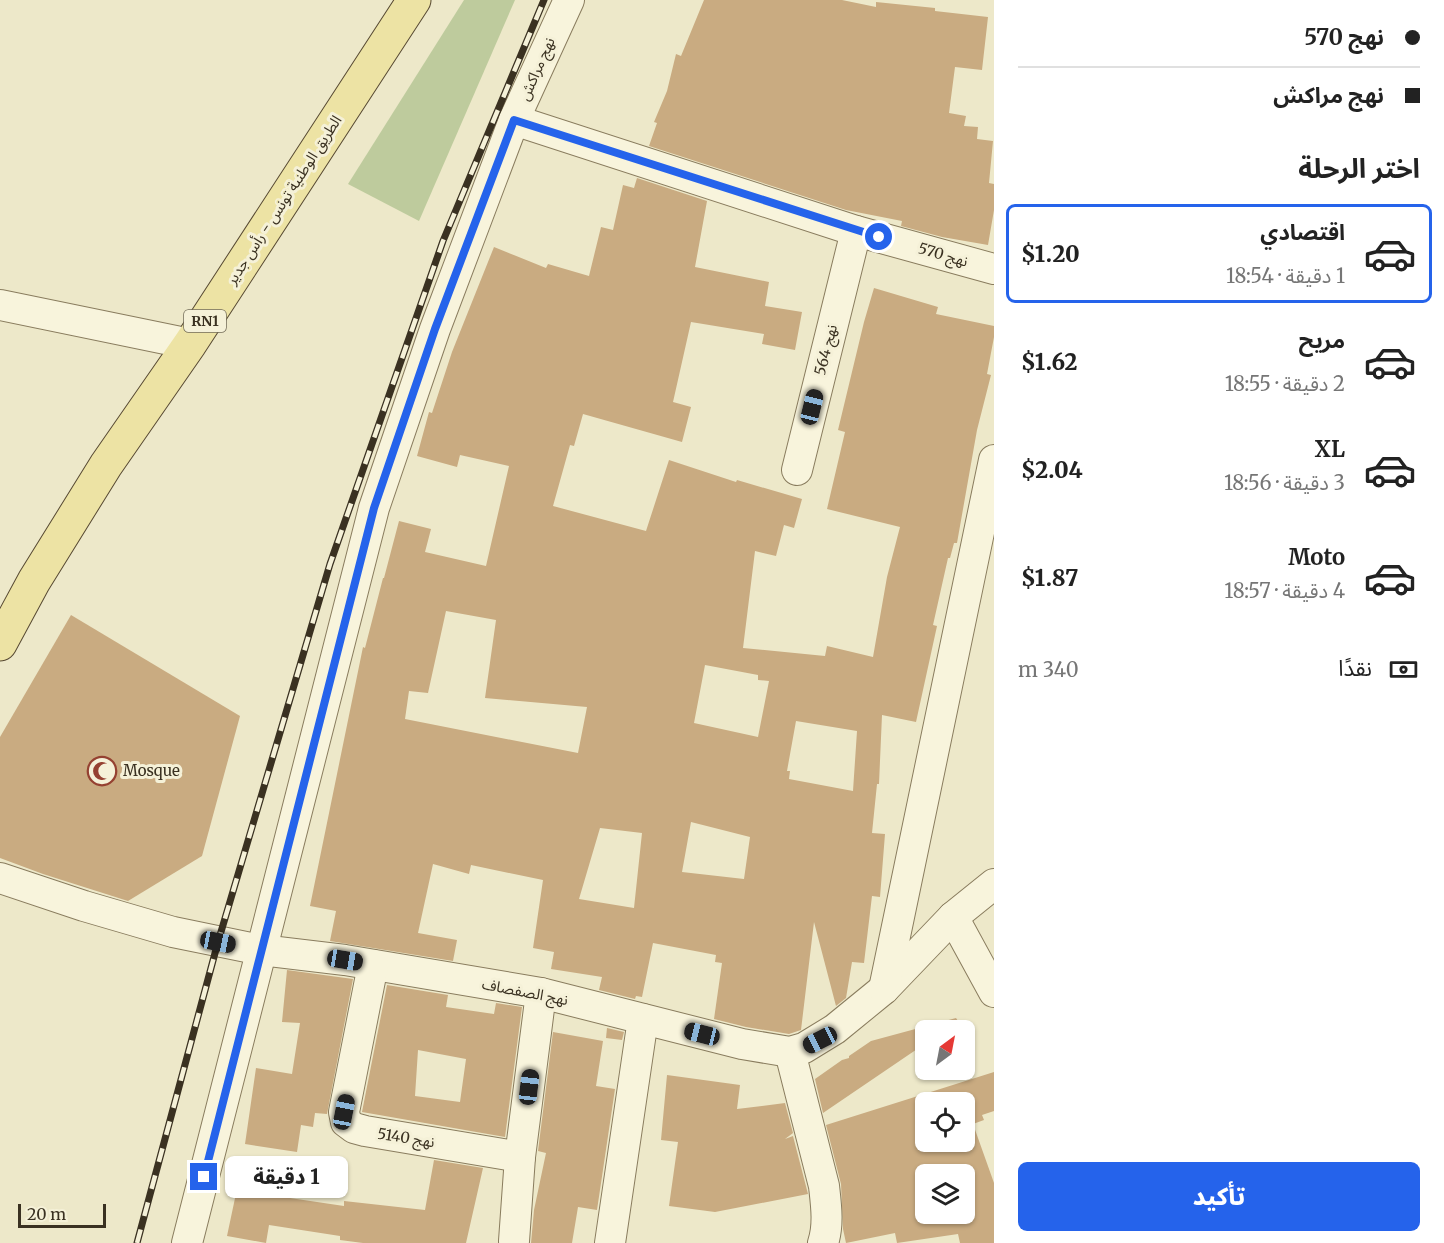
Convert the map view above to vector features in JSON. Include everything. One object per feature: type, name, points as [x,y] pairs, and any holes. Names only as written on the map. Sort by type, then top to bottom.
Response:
[{"type":"main road","name":"الطريق الوطنية تونس - رأس جدير","points":[[0,644],[34,581],[106,465],[190,344],[414,0]]},
{"type":"street","name":"نهج مراكش","points":[[187,1243],[374,508],[435,329],[514,120],[569,0]]},
{"type":"street","name":"نهج 570","points":[[514,120],[856,231],[994,269]]},
{"type":"street","name":"نهج 564","points":[[797,470],[856,231]]},
{"type":"street","points":[[0,305],[190,344]]},
{"type":"street","points":[[884,989],[994,460]]},
{"type":"street","name":"نهج الصفصاف","points":[[0,878],[173,932],[261,950],[373,965],[541,993],[742,1044],[790,1052]]},
{"type":"street","points":[[823,1243],[826,1206],[824,1186],[790,1052],[820,1040],[884,989],[953,917],[994,884]]},
{"type":"street","points":[[953,917],[994,992]]},
{"type":"street","name":"نهج 5140","points":[[373,965],[344,1112],[346,1122],[354,1128],[365,1131],[520,1157]]},
{"type":"street","points":[[514,1241],[520,1157],[541,993]]},
{"type":"street","points":[[610,1243],[643,1019]]},
{"type":"green space","points":[[464,0],[515,0],[419,221],[348,184]]},
{"type":"building","points":[[704,0],[842,0],[876,7],[876,2],[935,8],[935,11],[988,17],[982,70],[955,67],[949,113],[966,116],[964,126],[978,127],[977,139],[993,141],[989,183],[994,184],[994,210],[988,245],[942,237],[901,226],[902,221],[846,210],[649,146],[657,123],[654,122],[667,91],[676,54],[681,56]]},
{"type":"building","points":[[637,178],[707,201],[695,267],[769,282],[765,306],[802,312],[795,350],[762,344],[764,334],[691,322],[673,402],[691,407],[682,442],[583,414],[574,446],[570,445],[553,506],[646,531],[669,460],[736,482],[737,480],[802,499],[794,528],[784,525],[776,556],[755,551],[743,648],[825,656],[827,646],[873,657],[887,577],[900,527],[827,509],[845,432],[838,430],[874,288],[938,307],[936,314],[994,326],[987,374],[991,375],[977,430],[957,543],[954,543],[950,558],[948,558],[933,625],[937,626],[916,722],[882,715],[879,784],[877,784],[872,833],[885,834],[880,897],[872,896],[864,963],[852,962],[846,998],[836,1006],[814,922],[801,1030],[789,1034],[714,1019],[722,963],[715,962],[716,955],[653,943],[642,997],[636,996],[635,999],[599,990],[602,977],[551,969],[554,952],[533,948],[543,880],[471,865],[469,874],[433,864],[418,933],[457,940],[453,961],[330,941],[336,911],[310,906],[363,647],[365,648],[399,521],[431,529],[425,552],[486,566],[509,466],[460,455],[457,467],[417,456],[429,412],[432,413],[452,352],[494,247],[546,268],[548,264],[589,276],[601,227],[613,230],[623,185],[634,188]],"holes":[[[446,611],[496,620],[485,698],[587,707],[578,753],[405,719],[409,691],[428,693]],[[705,665],[758,675],[758,680],[769,681],[758,737],[694,723]],[[796,721],[857,731],[853,791],[789,779],[790,771],[787,771]],[[691,822],[750,837],[744,879],[682,872]],[[600,828],[642,833],[634,908],[579,899]]]},
{"type":"building","points":[[71,615],[240,716],[202,856],[128,901],[0,858],[0,737]]},
{"type":"building","points":[[287,970],[353,979],[327,1114],[315,1113],[313,1127],[301,1125],[297,1152],[245,1144],[256,1068],[292,1074],[300,1023],[282,1022]]},
{"type":"building","points":[[387,985],[448,995],[446,1007],[494,1014],[496,1003],[522,1007],[505,1137],[362,1112]],"holes":[[[418,1050],[466,1059],[460,1102],[415,1096]]]},
{"type":"building","points":[[607,1028],[624,1032],[622,1040],[606,1038]]},
{"type":"building","points":[[915,1029],[915,1050],[823,1113],[815,1079],[871,1041]]},
{"type":"building","points":[[553,1032],[603,1041],[596,1086],[615,1089],[597,1210],[578,1207],[572,1243],[531,1243],[534,1210],[546,1153],[538,1151]]},
{"type":"building","points":[[994,1072],[994,1111],[982,1115],[984,1120],[975,1123],[975,1092],[931,1092],[975,1080],[975,1078]]},
{"type":"building","points":[[667,1075],[740,1085],[737,1109],[785,1103],[793,1133],[785,1139],[793,1136],[808,1194],[715,1212],[669,1206],[678,1142],[661,1140]]},
{"type":"building","points":[[915,1097],[915,1152],[975,1152],[975,1130],[994,1183],[994,1243],[960,1243],[958,1234],[897,1243],[895,1233],[846,1243],[843,1229],[841,1184],[826,1125]]},
{"type":"building","points":[[434,1160],[483,1168],[466,1243],[363,1243],[340,1240],[340,1236],[269,1225],[266,1243],[227,1236],[238,1184],[291,1195],[290,1198],[344,1206],[344,1201],[425,1210]]},
{"type":"railway","points":[[137,1243],[218,942],[330,564],[443,241],[544,0]]},
{"type":"place","name":"Mosque","points":[[102,771]]},
{"type":"route","points":[[204,1177],[374,508],[435,329],[514,120],[879,237]]}]
